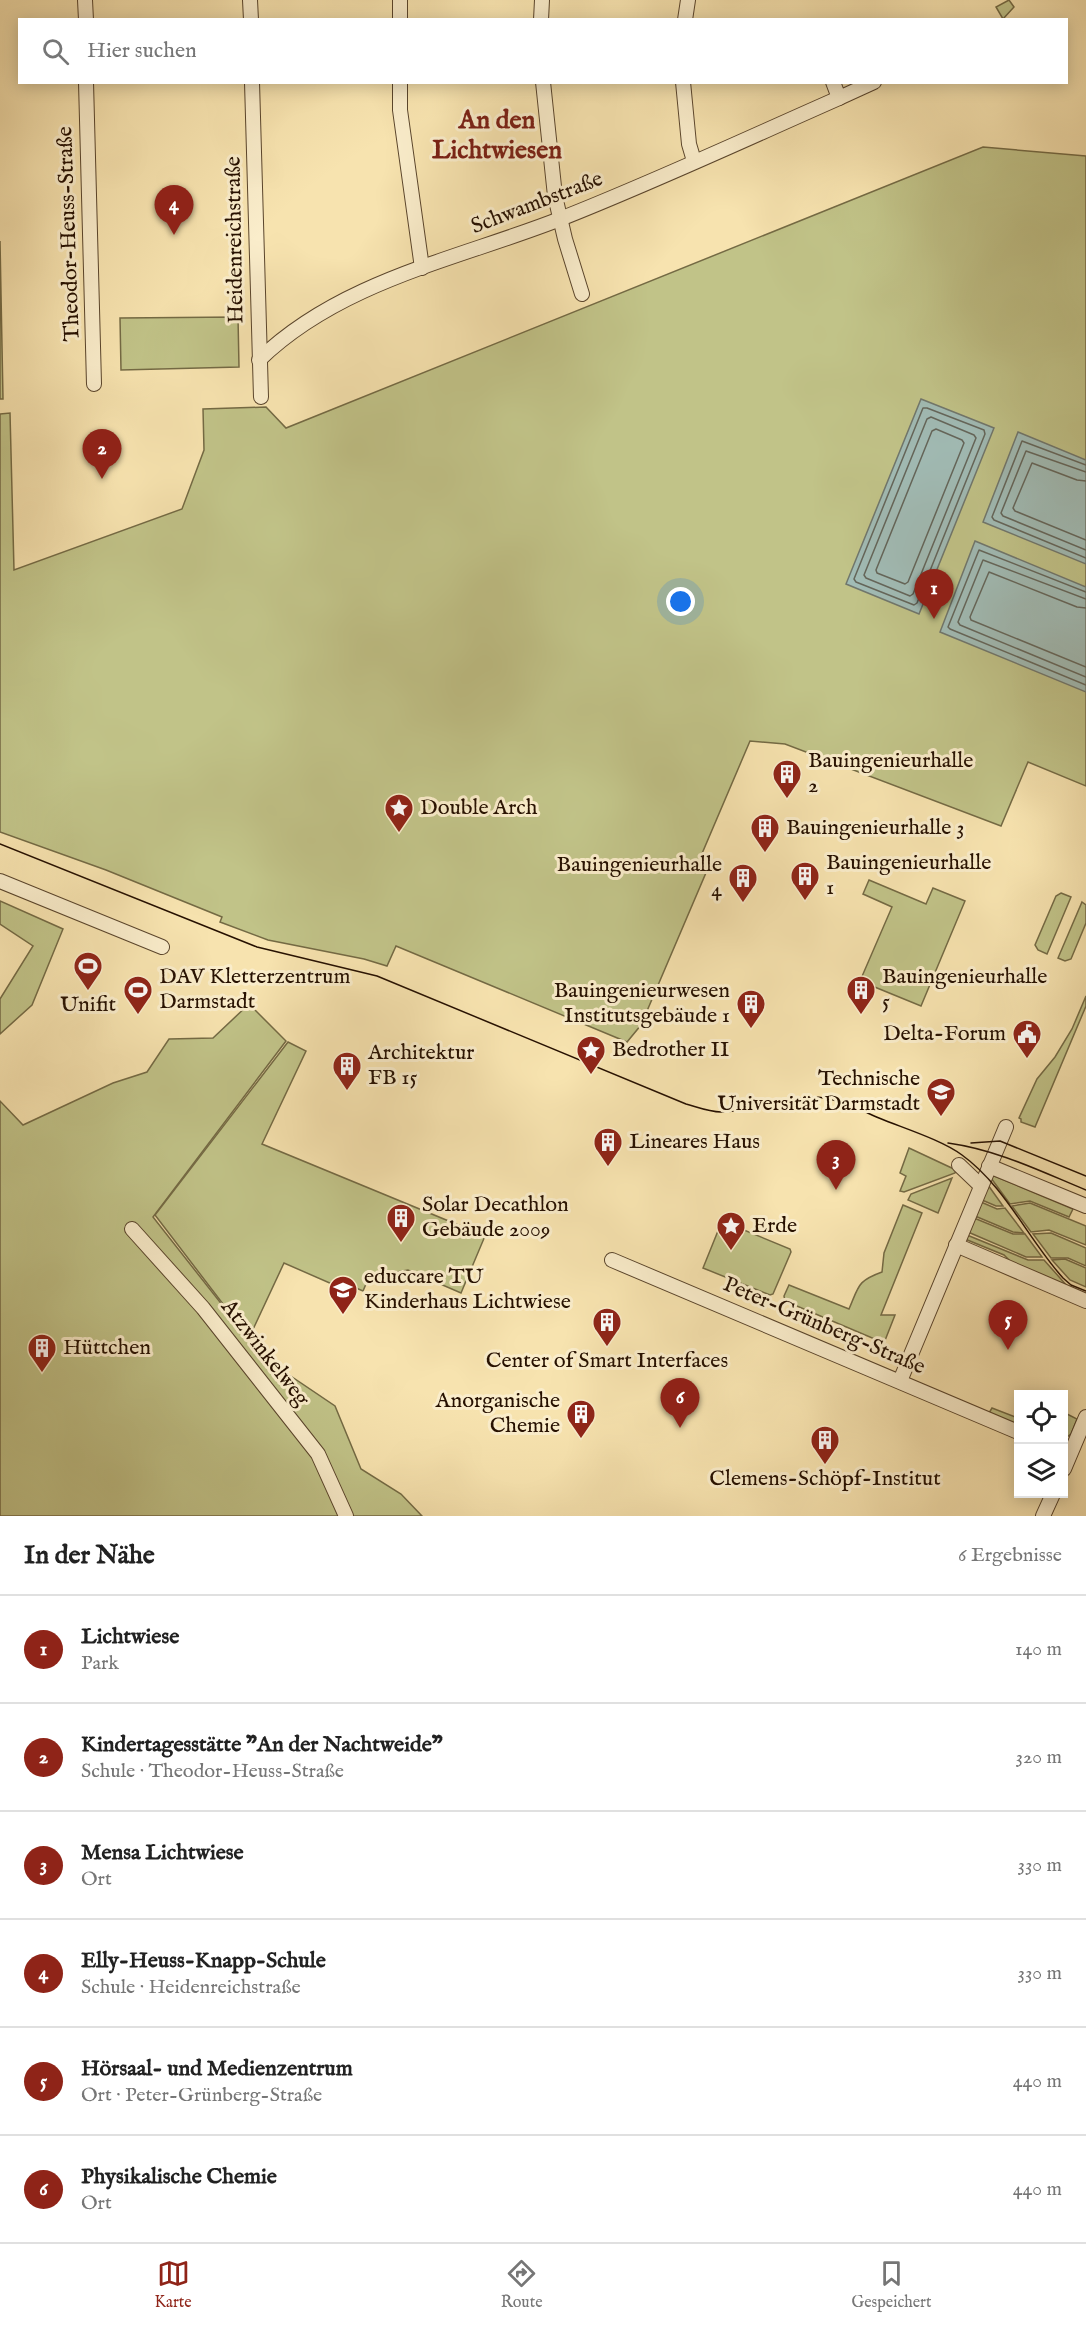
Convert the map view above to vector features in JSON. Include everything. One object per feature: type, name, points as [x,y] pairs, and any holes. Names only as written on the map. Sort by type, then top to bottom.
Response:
[{"type":"street","points":[[85,0],[86,18]]},
{"type":"street","points":[[250,0],[251,18]]},
{"type":"street","points":[[400,0],[400,18]]},
{"type":"street","points":[[542,0],[542,18]]},
{"type":"street","points":[[685,18],[688,0]]},
{"type":"street","name":"Theodor-Heuss-Straße","points":[[87,84],[94,384]]},
{"type":"street","name":"Heidenreichstraße","points":[[252,84],[261,397]]},
{"type":"street","points":[[400,84],[400,110],[422,268]]},
{"type":"street","points":[[543,84],[554,187],[560,219],[582,294]]},
{"type":"street","points":[[683,84],[689,144],[694,161]]},
{"type":"street","points":[[834,84],[839,98]]},
{"type":"street","name":"Schwambstraße","points":[[260,360],[293,330],[341,301],[422,268],[560,219],[870,84]]},
{"type":"street","points":[[0,881],[162,947]]},
{"type":"street","points":[[900,1381],[1006,1127]]},
{"type":"street","points":[[959,1165],[981,1186]]},
{"type":"street","points":[[989,1166],[1086,1206]]},
{"type":"street","name":"Atzwinkelweg","points":[[132,1229],[203,1308],[318,1454],[346,1516]]},
{"type":"street","points":[[956,1245],[1086,1300]]},
{"type":"street","name":"Peter-Grünberg-Straße","points":[[612,1260],[1014,1430]]},
{"type":"street","points":[[1068,1450],[1086,1417]]},
{"type":"street","points":[[1043,1516],[1051,1498]]},
{"type":"green space","points":[[1009,0],[1014,7],[1002,18],[996,7]]},
{"type":"green space","points":[[983,147],[1086,156],[1086,786],[1028,762],[1001,826],[785,744],[750,741],[698,863],[708,868],[641,1025],[627,1042],[396,946],[387,966],[364,959],[268,940],[220,922],[222,917],[106,870],[0,832],[0,414],[10,413],[14,570],[182,509],[204,450],[203,409],[266,407],[286,428]]},
{"type":"green space","points":[[0,241],[3,399],[0,399]]},
{"type":"green space","points":[[238,317],[239,367],[121,370],[120,318]]},
{"type":"green space","points":[[869,880],[926,904],[933,888],[965,901],[921,1006],[860,981],[892,907],[863,894]]},
{"type":"green space","points":[[1061,893],[1071,897],[1047,954],[1038,950],[1035,945],[1056,896]]},
{"type":"green space","points":[[0,901],[63,929],[32,1005],[0,1034],[0,999],[33,946],[0,924]]},
{"type":"green space","points":[[1082,902],[1086,905],[1086,923],[1071,959],[1065,961],[1058,958]]},
{"type":"green space","points":[[1086,996],[1086,1006],[1035,1127],[1021,1122],[1019,1118],[1037,1079],[1055,1057],[1072,1029]]},
{"type":"green space","points":[[249,1004],[286,1041],[153,1217],[264,1358],[335,1406],[361,1469],[401,1494],[422,1516],[0,1516],[0,1101],[23,1125],[113,1083],[147,1072],[169,1039],[213,1038]]},
{"type":"green space","points":[[288,1042],[306,1051],[262,1144],[485,1236],[461,1293],[408,1270],[369,1277],[363,1291],[335,1279],[332,1284],[284,1263],[249,1338],[155,1215]]},
{"type":"green space","points":[[909,1148],[956,1170],[955,1173],[904,1192],[900,1191],[906,1176],[900,1173]]},
{"type":"green space","points":[[992,1175],[1073,1209],[1069,1217],[1030,1201],[1010,1204],[991,1178]]},
{"type":"green space","points":[[952,1178],[938,1213],[908,1200],[911,1194]]},
{"type":"green space","points":[[988,1185],[1003,1206],[996,1206],[982,1200]]},
{"type":"green space","points":[[981,1202],[997,1209],[1005,1208],[1024,1233],[1013,1232],[975,1216]]},
{"type":"green space","points":[[1030,1203],[1086,1226],[1086,1245],[1049,1230],[1031,1232],[1012,1206]]},
{"type":"green space","points":[[903,1205],[922,1213],[881,1315],[895,1315],[884,1343],[785,1301],[784,1296],[789,1285],[849,1309],[860,1285],[868,1278],[882,1272],[884,1253]]},
{"type":"green space","points":[[974,1218],[1013,1234],[1025,1234],[1042,1257],[1026,1257],[968,1232]]},
{"type":"green space","points":[[722,1221],[790,1249],[791,1252],[773,1294],[770,1295],[703,1268]]},
{"type":"green space","points":[[1051,1233],[1086,1248],[1086,1266],[1068,1258],[1051,1258],[1033,1234]]},
{"type":"green space","points":[[967,1235],[1028,1260],[1044,1260],[1068,1287],[1014,1265],[1004,1255],[965,1239]]},
{"type":"green space","points":[[1065,1259],[1086,1268],[1086,1287],[1070,1280],[1052,1260]]},
{"type":"green space","points":[[992,1408],[1014,1416],[1014,1423],[989,1413]]},
{"type":"green space","points":[[1068,1414],[1077,1419],[1068,1436]]},
{"type":"water","points":[[921,399],[994,428],[919,614],[846,584]]},
{"type":"water","points":[[1018,432],[1086,460],[1086,564],[983,522]]},
{"type":"water","points":[[975,541],[1086,587],[1086,692],[940,632]]},
{"type":"tram line","points":[[0,844],[257,947],[377,976],[686,1104],[721,1112],[743,1110],[799,1098],[819,1097],[846,1104],[944,1144],[962,1155],[991,1182],[1063,1278],[1071,1285],[1086,1291]]},
{"type":"tram line","points":[[971,1143],[1000,1141],[1086,1176]]},
{"type":"tram line","points":[[948,1143],[1002,1156],[1086,1190]]},
{"type":"place","name":"Elly-Heuss-Knapp-Schule","points":[[174,235]]},
{"type":"place","name":"Kindertagesstätte \"An der Nachtweide\"","points":[[102,479]]},
{"type":"place","name":"Lichtwiese","points":[[934,619]]},
{"type":"place","name":"Bauingenieurhalle 2","points":[[787,800]]},
{"type":"place","name":"Double Arch","points":[[399,834]]},
{"type":"place","name":"Bauingenieurhalle 3","points":[[765,854]]},
{"type":"place","name":"Bauingenieurhalle 1","points":[[805,902]]},
{"type":"place","name":"Bauingenieurhalle 4","points":[[743,904]]},
{"type":"place","name":"Unifit","points":[[88,992]]},
{"type":"place","name":"DAV Kletterzentrum Darmstadt","points":[[138,1016]]},
{"type":"place","name":"Bauingenieurhalle 5","points":[[861,1016]]},
{"type":"place","name":"Bauingenieurwesen Institutsgebäude 1","points":[[751,1030]]},
{"type":"place","name":"Delta-Forum","points":[[1027,1060]]},
{"type":"place","name":"Bedrother II","points":[[591,1076]]},
{"type":"place","name":"Architektur FB 15","points":[[347,1092]]},
{"type":"place","name":"Technische Universität Darmstadt","points":[[941,1118]]},
{"type":"place","name":"Lineares Haus","points":[[608,1168]]},
{"type":"place","name":"Mensa Lichtwiese","points":[[836,1190]]},
{"type":"place","name":"Solar Decathlon Gebäude 2009","points":[[401,1244]]},
{"type":"place","name":"Erde","points":[[731,1252]]},
{"type":"place","name":"educcare TU Kinderhaus Lichtwiese","points":[[343,1316]]},
{"type":"place","name":"Center of Smart Interfaces","points":[[607,1348]]},
{"type":"place","name":"Hörsaal- und Medienzentrum","points":[[1008,1350]]},
{"type":"place","name":"Hüttchen","points":[[42,1374]]},
{"type":"place","name":"Physikalische Chemie","points":[[680,1428]]},
{"type":"place","name":"Anorganische Chemie","points":[[581,1440]]},
{"type":"place","name":"Clemens-Schöpf-Institut","points":[[825,1466]]},
{"type":"district","name":"An den Lichtwiesen","points":[[497,135]]}]
